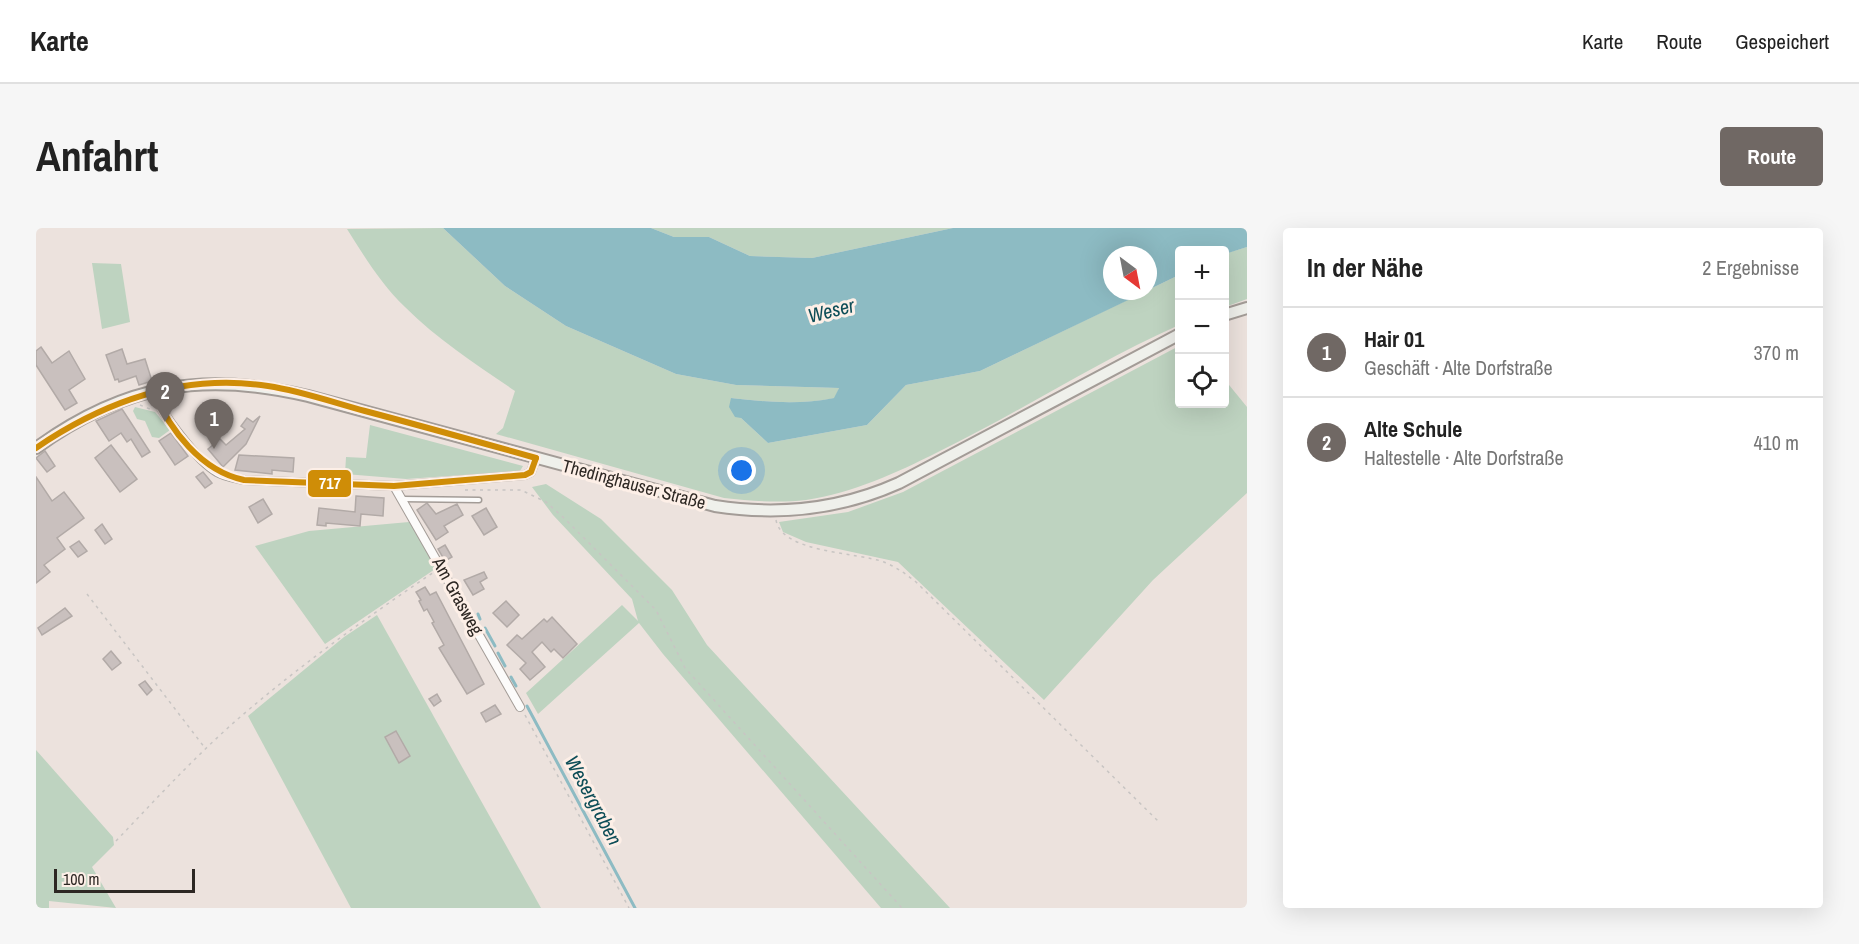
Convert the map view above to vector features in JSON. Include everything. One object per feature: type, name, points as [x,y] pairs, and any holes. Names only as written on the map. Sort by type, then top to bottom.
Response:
[{"type":"main road","points":[[1229,313],[1247,308]]},
{"type":"main road","name":"Thedinghauser Straße","points":[[36,448],[78,420],[103,407],[197,384],[255,384],[308,396],[715,506],[776,516],[818,509],[879,492],[1175,336]]},
{"type":"street","points":[[154,395],[194,451],[215,471],[244,480],[394,486],[525,476],[531,472],[536,458]]},
{"type":"street","name":"Am Grasweg","points":[[394,486],[520,707]]},
{"type":"lane","points":[[402,500],[407,497],[479,500]]},
{"type":"path","points":[[462,490],[520,490],[546,502],[565,519],[656,610],[685,668],[902,908]]},
{"type":"path","points":[[776,516],[786,520]]},
{"type":"path","points":[[776,516],[778,529],[794,542],[883,562],[916,582],[1160,823]]},
{"type":"path","points":[[116,841],[206,748],[246,712],[345,632],[442,567]]},
{"type":"path","points":[[87,594],[206,748]]},
{"type":"path","points":[[520,707],[628,908]]},
{"type":"green space","points":[[443,228],[505,286],[566,326],[676,374],[736,385],[839,388],[835,398],[809,402],[770,402],[731,398],[741,418],[768,443],[867,425],[906,385],[980,371],[1127,300],[1157,300],[1157,286],[1175,277],[1175,327],[1148,339],[968,437],[874,481],[806,500],[765,501],[724,498],[496,434],[503,428],[515,391],[444,341],[405,307],[366,259],[347,229]]},
{"type":"green space","points":[[651,228],[953,228],[812,258],[750,256],[709,237],[674,237]]},
{"type":"green space","points":[[1247,247],[1247,299],[1229,306],[1229,300],[1229,252]]},
{"type":"green space","points":[[92,263],[121,264],[130,322],[102,329]]},
{"type":"green space","points":[[1175,348],[1175,408],[1229,408],[1229,385],[1247,407],[1247,493],[1153,580],[1044,700],[898,562],[806,542],[783,532],[779,522],[848,512],[903,492]]},
{"type":"green space","points":[[135,407],[155,412],[170,430],[159,438],[152,437],[145,421],[137,419],[133,411]]},
{"type":"green space","points":[[370,425],[523,466],[520,471],[406,479],[345,474],[346,457],[366,458]]},
{"type":"green space","points":[[546,484],[601,519],[672,590],[707,645],[950,908],[881,908],[639,623],[538,714],[526,693],[622,605],[638,621],[632,599],[553,515],[532,487]]},
{"type":"green space","points":[[409,522],[438,567],[325,644],[255,546],[309,531]]},
{"type":"green space","points":[[377,615],[541,908],[351,908],[248,716],[344,637]]},
{"type":"green space","points":[[36,750],[113,837],[114,845],[92,867],[116,908],[49,901],[49,908],[36,908]]},
{"type":"water","name":"Weser","points":[[443,228],[651,228],[674,237],[709,237],[750,256],[812,258],[953,228],[1247,228],[1247,247],[1229,253],[1229,246],[1175,246],[1175,277],[1157,286],[1157,246],[1103,246],[1103,300],[1128,300],[980,371],[906,385],[867,425],[768,443],[741,418],[735,417],[729,407],[731,398],[770,402],[808,402],[834,398],[839,388],[736,385],[676,374],[566,326],[505,286]]},
{"type":"building","points":[[41,347],[52,363],[69,351],[85,379],[69,390],[77,403],[65,410],[36,365],[36,351]]},
{"type":"building","points":[[122,349],[127,364],[145,359],[152,381],[139,385],[136,376],[119,382],[118,379],[115,380],[106,355]]},
{"type":"building","points":[[122,409],[150,452],[142,457],[131,439],[127,442],[121,433],[109,441],[96,421]]},
{"type":"building","points":[[260,416],[246,444],[223,467],[208,449],[220,439],[226,445],[245,429],[241,426],[247,418],[253,422]]},
{"type":"building","points":[[171,433],[188,456],[175,465],[159,441]]},
{"type":"building","points":[[111,445],[137,479],[120,492],[95,458]]},
{"type":"building","points":[[45,451],[55,466],[47,472],[36,458]]},
{"type":"building","points":[[239,455],[294,458],[293,472],[272,470],[272,474],[235,470]]},
{"type":"building","points":[[203,472],[212,483],[205,488],[196,477]]},
{"type":"building","points":[[36,477],[52,501],[64,492],[84,518],[57,538],[65,549],[44,565],[50,572],[36,583]]},
{"type":"building","points":[[356,496],[384,498],[383,516],[361,514],[360,526],[326,523],[326,526],[317,525],[319,508],[355,512]]},
{"type":"building","points":[[263,499],[272,514],[258,523],[249,507]]},
{"type":"building","points":[[427,503],[436,514],[457,504],[463,515],[444,526],[448,532],[436,540],[417,510]]},
{"type":"building","points":[[486,508],[497,527],[484,535],[472,516]]},
{"type":"building","points":[[102,524],[112,539],[105,544],[95,530]]},
{"type":"building","points":[[79,541],[87,551],[78,557],[70,547]]},
{"type":"building","points":[[445,545],[452,557],[445,561],[438,549]]},
{"type":"building","points":[[484,572],[487,578],[480,582],[484,589],[473,595],[464,580]]},
{"type":"building","points":[[425,587],[430,595],[436,592],[484,684],[467,694],[439,648],[444,645],[427,609],[424,611],[419,601],[421,600],[416,592]]},
{"type":"building","points":[[506,601],[519,615],[507,627],[493,613]]},
{"type":"building","points":[[65,608],[72,616],[42,635],[38,628]]},
{"type":"building","points":[[552,617],[577,644],[563,658],[554,649],[551,652],[542,642],[532,652],[545,667],[530,680],[520,669],[526,663],[507,645],[517,635],[522,639],[544,619],[547,622]]},
{"type":"building","points":[[111,651],[121,663],[112,670],[103,659]]},
{"type":"building","points":[[145,681],[152,690],[147,695],[139,685]]},
{"type":"building","points":[[437,694],[441,701],[434,706],[429,699]]},
{"type":"building","points":[[495,705],[501,714],[486,722],[481,713]]},
{"type":"building","points":[[396,731],[410,756],[399,763],[385,737]]},
{"type":"waterway","name":"Wesergraben","points":[[478,614],[480,619]]},
{"type":"waterway","name":"Wesergraben","points":[[485,628],[495,646]]},
{"type":"waterway","name":"Wesergraben","points":[[498,653],[505,666]]},
{"type":"waterway","name":"Wesergraben","points":[[511,677],[516,686]]},
{"type":"waterway","name":"Wesergraben","points":[[527,706],[635,908]]},
{"type":"transit line","name":"717","points":[[36,448],[89,417],[146,394],[206,384],[236,383],[280,388],[536,458]]},
{"type":"transit line","name":"717","points":[[153,391],[168,420],[189,447],[214,468],[244,480],[394,486],[525,475],[531,472],[536,458]]},
{"type":"place","name":"Alte Schule","points":[[165,422]]},
{"type":"place","name":"Hair 01","points":[[214,449]]}]
